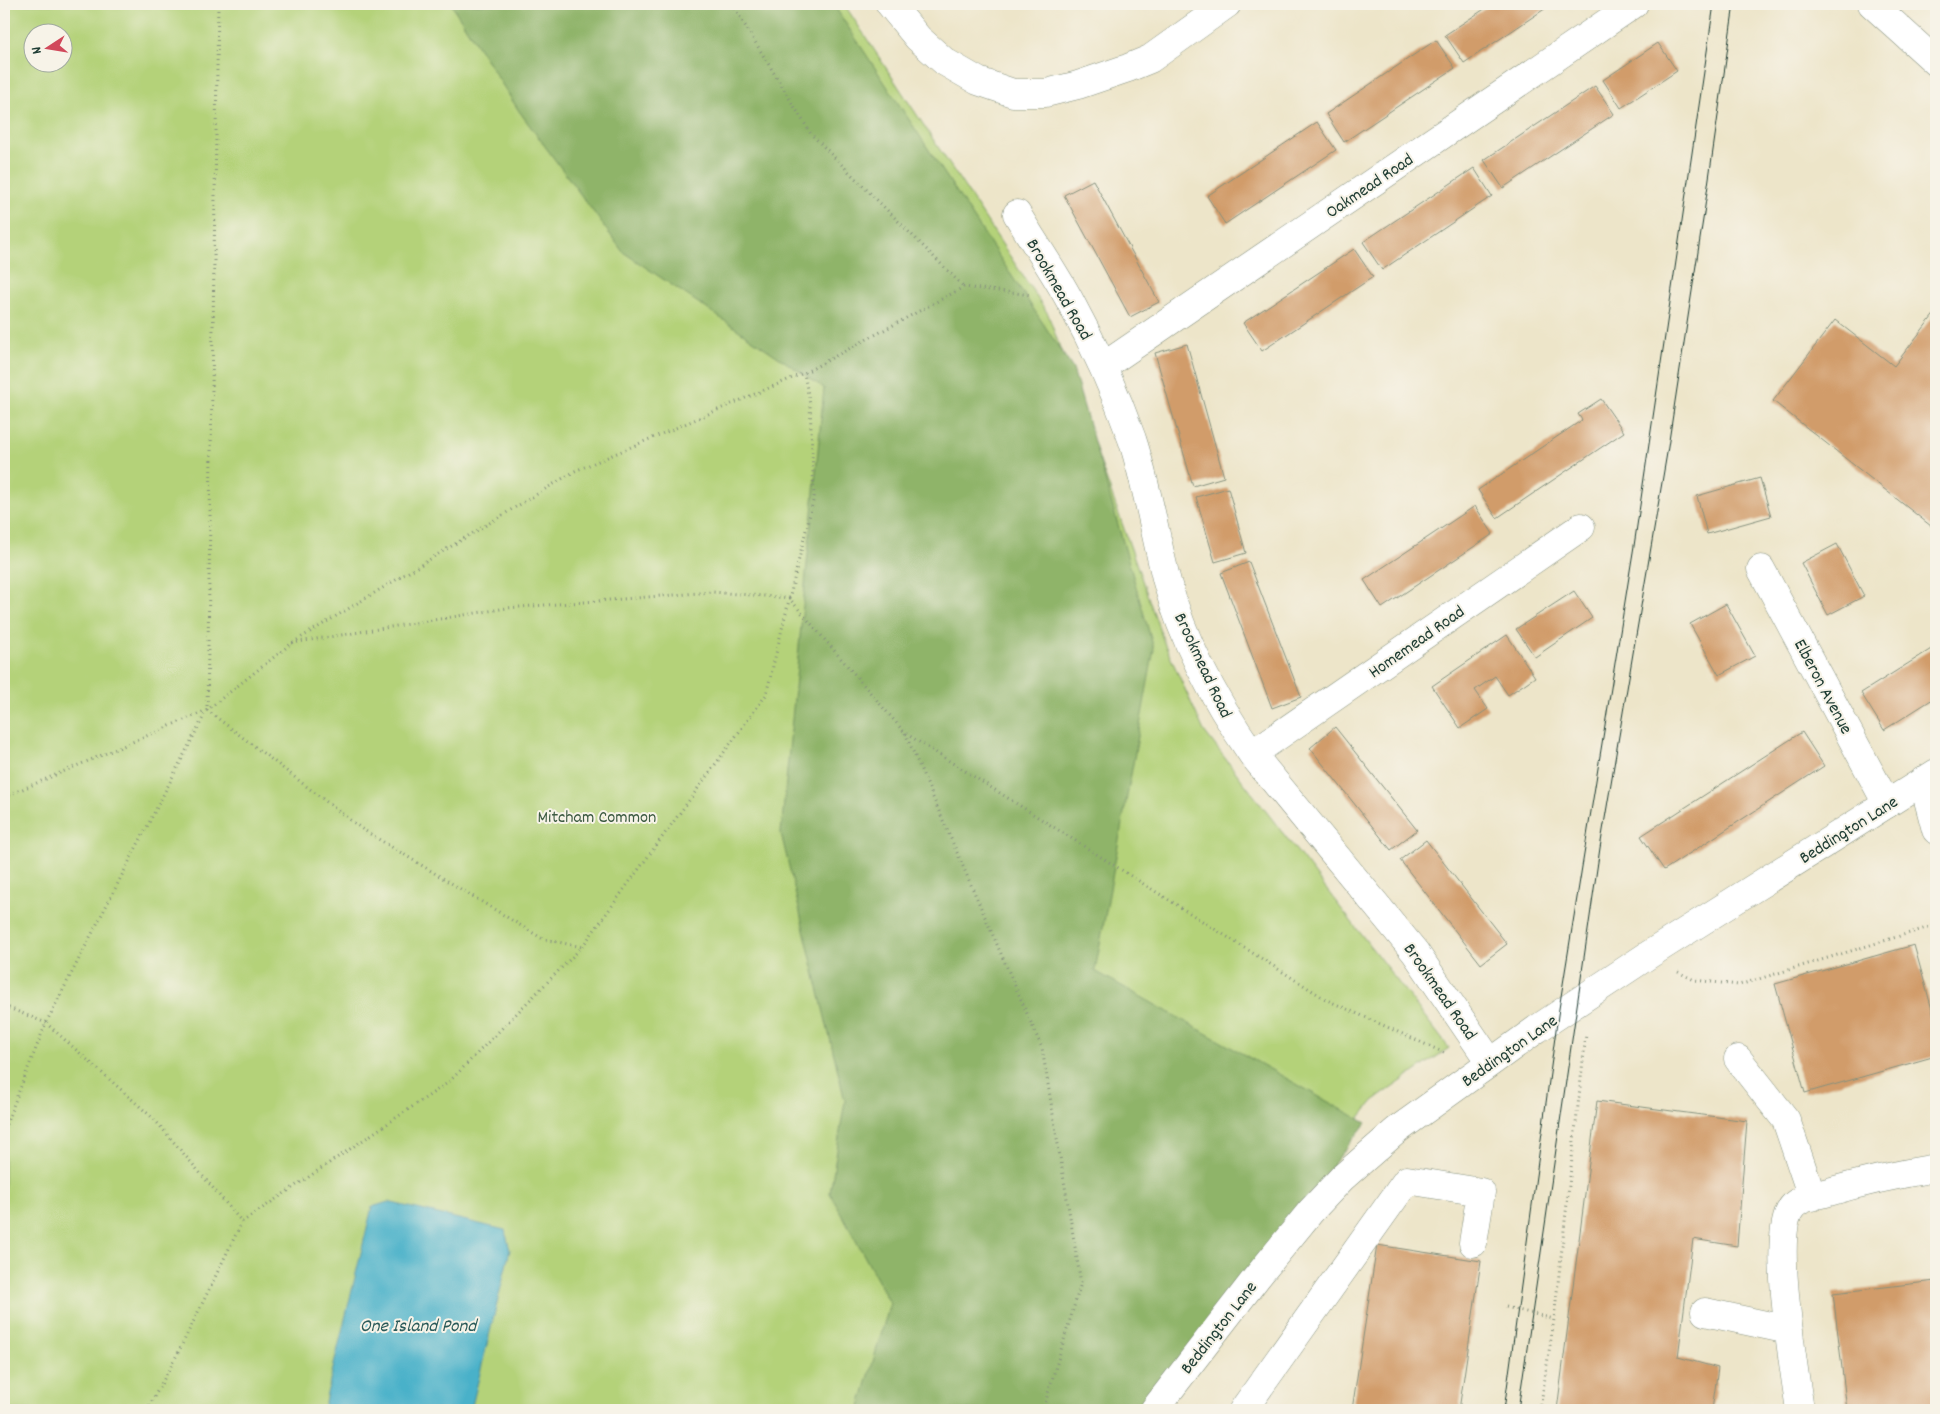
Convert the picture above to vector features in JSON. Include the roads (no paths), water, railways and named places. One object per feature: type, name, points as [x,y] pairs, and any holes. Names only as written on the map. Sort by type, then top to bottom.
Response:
[{"type":"street","points":[[890,4],[918,38],[945,62],[978,81],[1012,93],[1046,93],[1086,83],[1150,58],[1227,4]]},
{"type":"street","name":"Oakmead Road","points":[[1104,366],[1634,4]]},
{"type":"street","points":[[1872,4],[1936,62]]},
{"type":"street","name":"Brookmead Road","points":[[1016,214],[1069,299],[1104,366],[1132,440],[1168,584],[1185,632],[1231,724],[1252,754],[1415,952],[1490,1062]]},
{"type":"street","name":"Homemead Road","points":[[1252,754],[1581,527]]},
{"type":"street","name":"Elberon Avenue","points":[[1761,569],[1887,804]]},
{"type":"street","points":[[1930,777],[1936,830]]},
{"type":"street","name":"Beddington Lane","points":[[1154,1410],[1257,1276],[1311,1210],[1374,1149],[1397,1130],[1537,1029],[1650,954],[1930,777]]},
{"type":"street","points":[[1738,1059],[1786,1120],[1812,1197]]},
{"type":"street","points":[[1800,1410],[1789,1330],[1782,1256],[1788,1211],[1795,1204],[1812,1197],[1864,1181],[1936,1168]]},
{"type":"street","points":[[1243,1410],[1407,1180],[1481,1192],[1473,1243]]},
{"type":"street","points":[[1705,1312],[1789,1330]]},
{"type":"water","name":"One Island Pond","points":[[388,1202],[505,1230],[510,1250],[471,1410],[323,1410],[372,1207]]},
{"type":"tram line","points":[[1504,1410],[1558,1015],[1634,546],[1714,4]]},
{"type":"tram line","points":[[1518,1410],[1600,848],[1668,447],[1734,4]]},
{"type":"park label","name":"Mitcham Common","points":[[597,816]]}]
